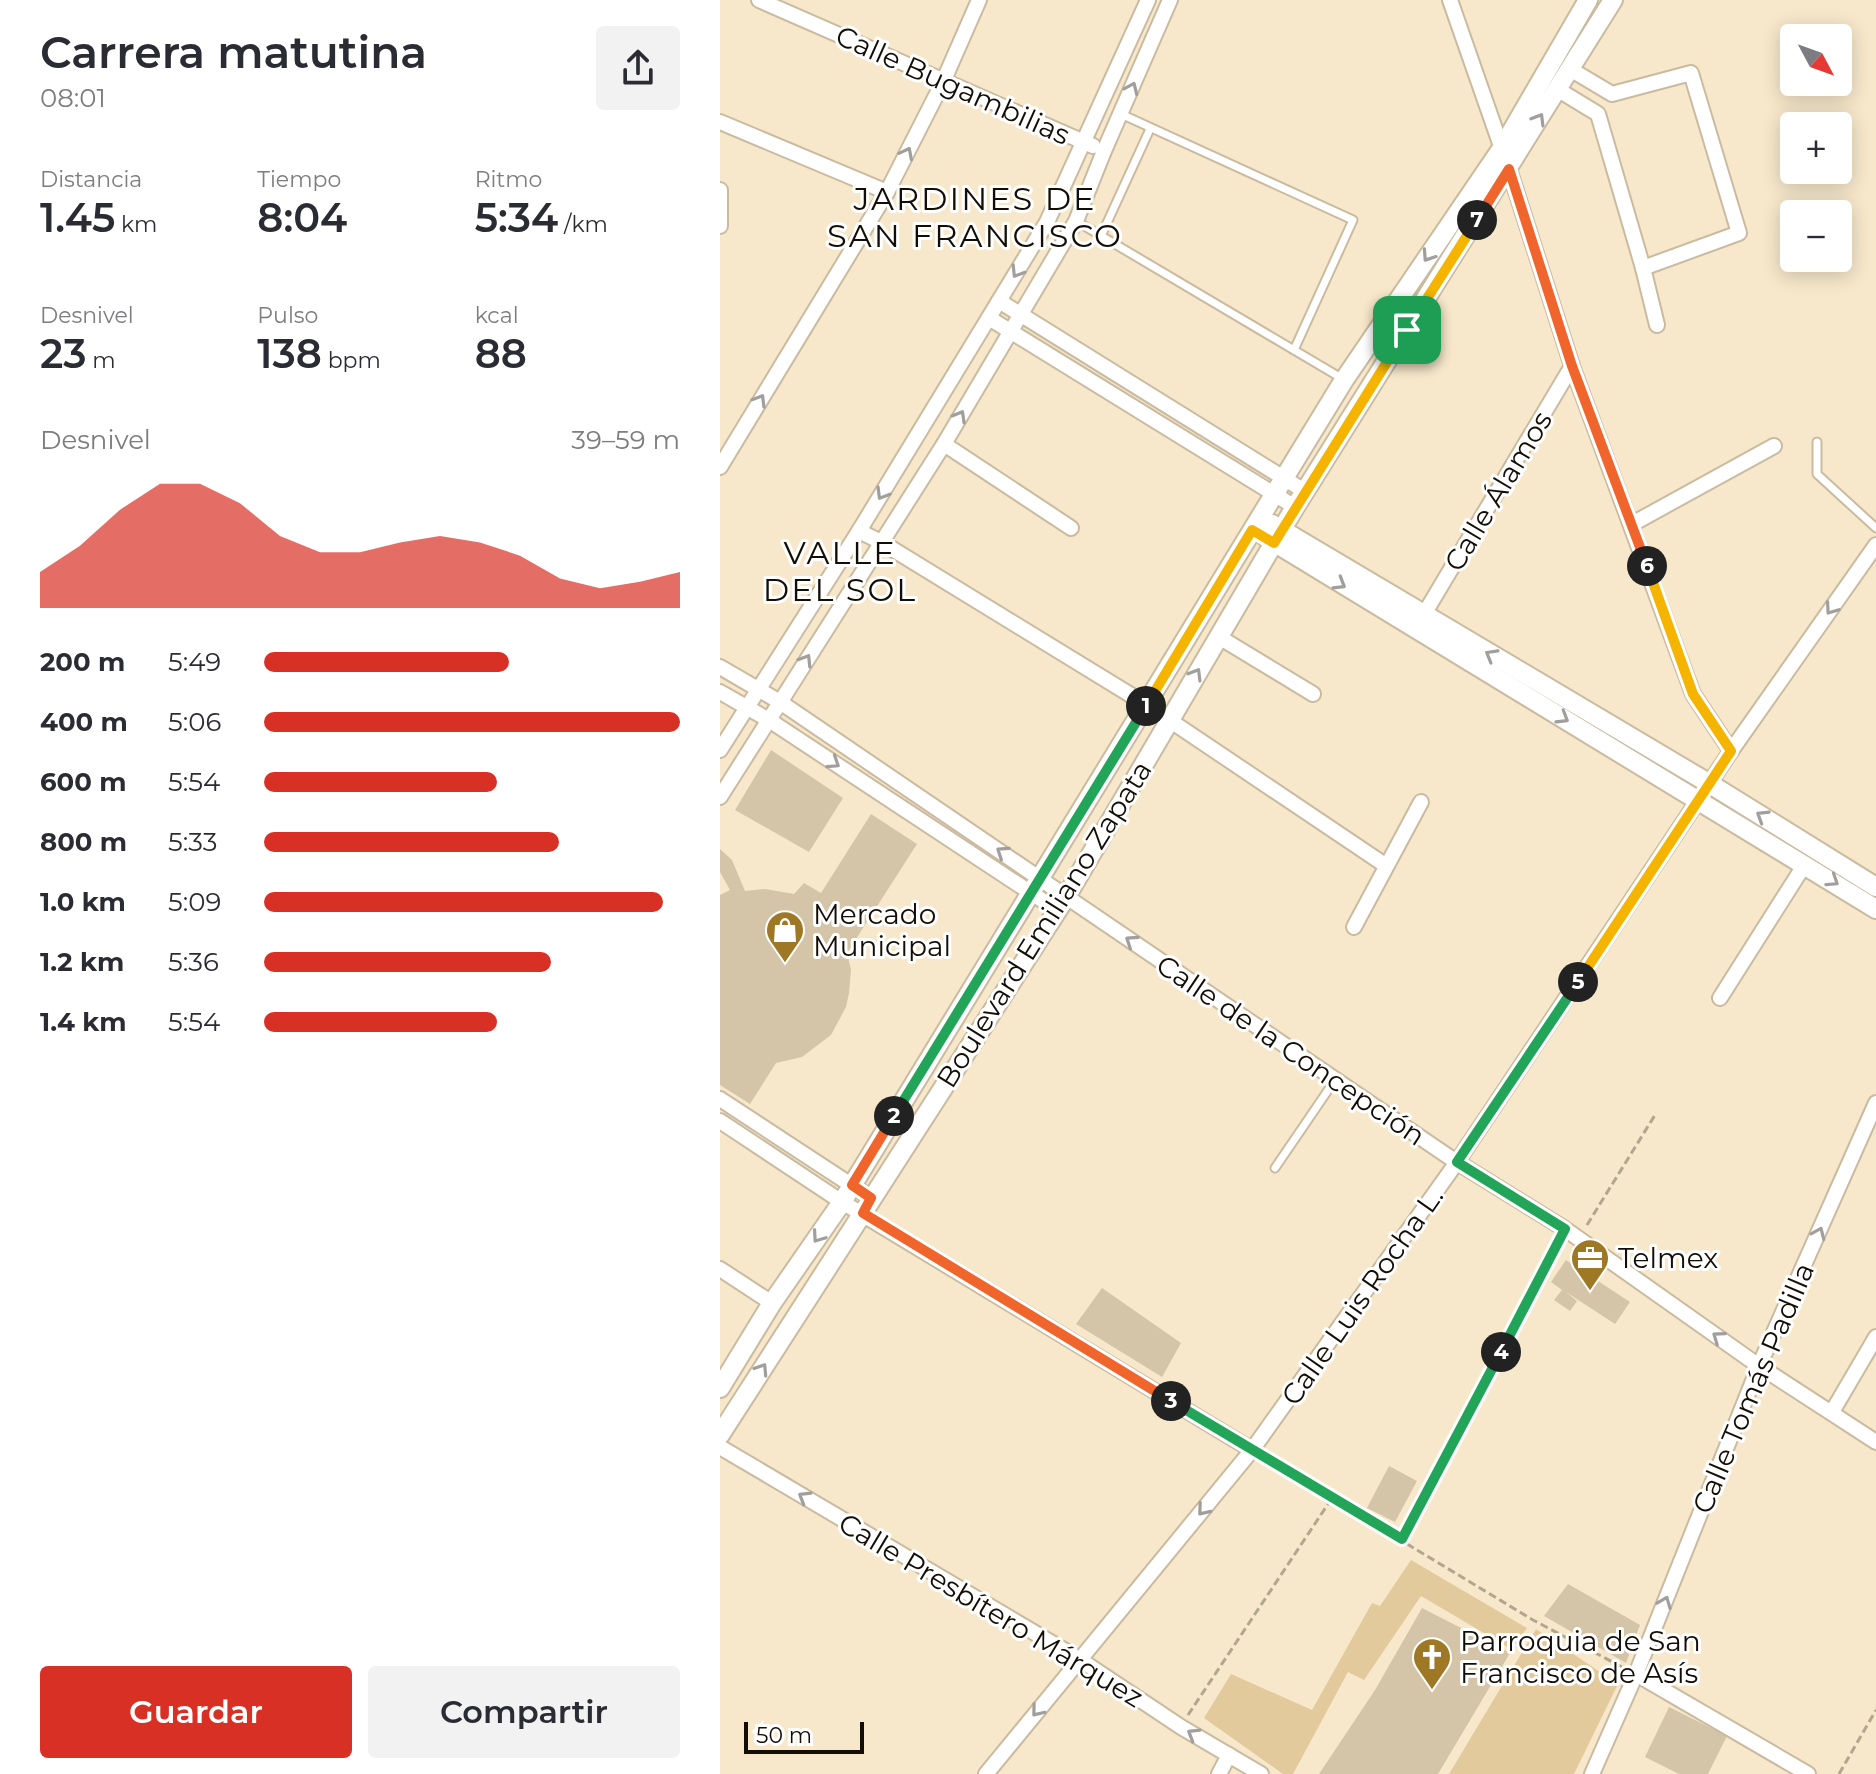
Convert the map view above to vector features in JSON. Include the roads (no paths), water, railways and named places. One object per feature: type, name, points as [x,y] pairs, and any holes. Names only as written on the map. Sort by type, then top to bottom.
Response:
[{"type":"street","name":"Calle Bugambilias","points":[[759,0],[1104,151]]},
{"type":"street","points":[[720,467],[887,192],[943,82],[979,0]]},
{"type":"street","points":[[720,750],[859,531],[1047,222],[1148,0]]},
{"type":"street","points":[[720,797],[944,444],[1076,221],[1170,0]]},
{"type":"street","points":[[1450,0],[1502,148],[1572,366],[1693,694],[1731,751]]},
{"type":"street","name":"Boulevard Emiliano Zapata","points":[[720,1388],[772,1303],[842,1202],[1344,380],[1502,148],[1588,0]]},
{"type":"street","name":"Boulevard Emiliano Zapata","points":[[720,1435],[1062,904],[1300,499],[1613,0]]},
{"type":"street","points":[[1570,69],[1612,94]]},
{"type":"street","points":[[1598,114],[1612,94],[1691,73],[1739,233],[1643,268]]},
{"type":"street","points":[[1557,89],[1598,114],[1657,325]]},
{"type":"street","points":[[720,122],[887,192]]},
{"type":"street","points":[[720,190],[720,226]]},
{"type":"street","points":[[999,301],[1300,499]]},
{"type":"street","points":[[989,318],[1279,486]]},
{"type":"street","name":"Calle Álamos","points":[[1423,616],[1572,366]]},
{"type":"street","points":[[944,444],[1071,528]]},
{"type":"street","points":[[1632,524],[1774,446]]},
{"type":"street","points":[[1256,523],[1876,909]]},
{"type":"street","points":[[859,531],[1147,705],[1385,865]]},
{"type":"street","points":[[1278,536],[1423,616],[1710,784],[1876,887]]},
{"type":"street","name":"Calle Luis Rocha L.","points":[[986,1774],[1252,1450],[1457,1162],[1731,751],[1876,545]]},
{"type":"street","points":[[1219,637],[1313,694]]},
{"type":"street","points":[[720,667],[780,702],[1035,886]]},
{"type":"street","points":[[720,692],[1035,886]]},
{"type":"street","points":[[1354,927],[1421,802]]},
{"type":"street","points":[[1720,998],[1805,864]]},
{"type":"street","name":"Calle de la Concepción","points":[[1035,886],[1457,1162],[1565,1229],[1759,1366],[1876,1442]]},
{"type":"street","points":[[720,1099],[852,1185],[867,1206],[1252,1450]]},
{"type":"street","name":"Calle Tomás Padilla","points":[[1592,1774],[1636,1674],[1759,1366],[1876,1103]]},
{"type":"street","points":[[720,1121],[842,1202],[867,1206]]},
{"type":"street","points":[[720,1269],[772,1303]]},
{"type":"street","points":[[1832,1412],[1876,1337]]},
{"type":"street","name":"Calle Presbítero Márquez","points":[[720,1447],[1079,1659],[1181,1727],[1261,1774]]},
{"type":"street","points":[[1636,1674],[1808,1774]]},
{"type":"street","points":[[1219,1774],[1229,1755]]},
{"type":"lane","points":[[1120,113],[1353,220],[1294,350]]},
{"type":"lane","points":[[1101,236],[1150,129]]},
{"type":"lane","points":[[1076,221],[1344,380]]},
{"type":"lane","points":[[1817,442],[1817,474],[1876,528]]},
{"type":"lane","points":[[1275,1168],[1335,1080]]},
{"type":"place","name":"Mercado Municipal","points":[[785,964]]},
{"type":"place","name":"Telmex","points":[[1590,1292]]},
{"type":"place","name":"Parroquia de San Francisco de Asís","points":[[1432,1691]]},
{"type":"district","name":"JARDINES DE SAN FRANCISCO","points":[[975,218]]},
{"type":"district","name":"VALLE DEL SOL","points":[[840,572]]}]
